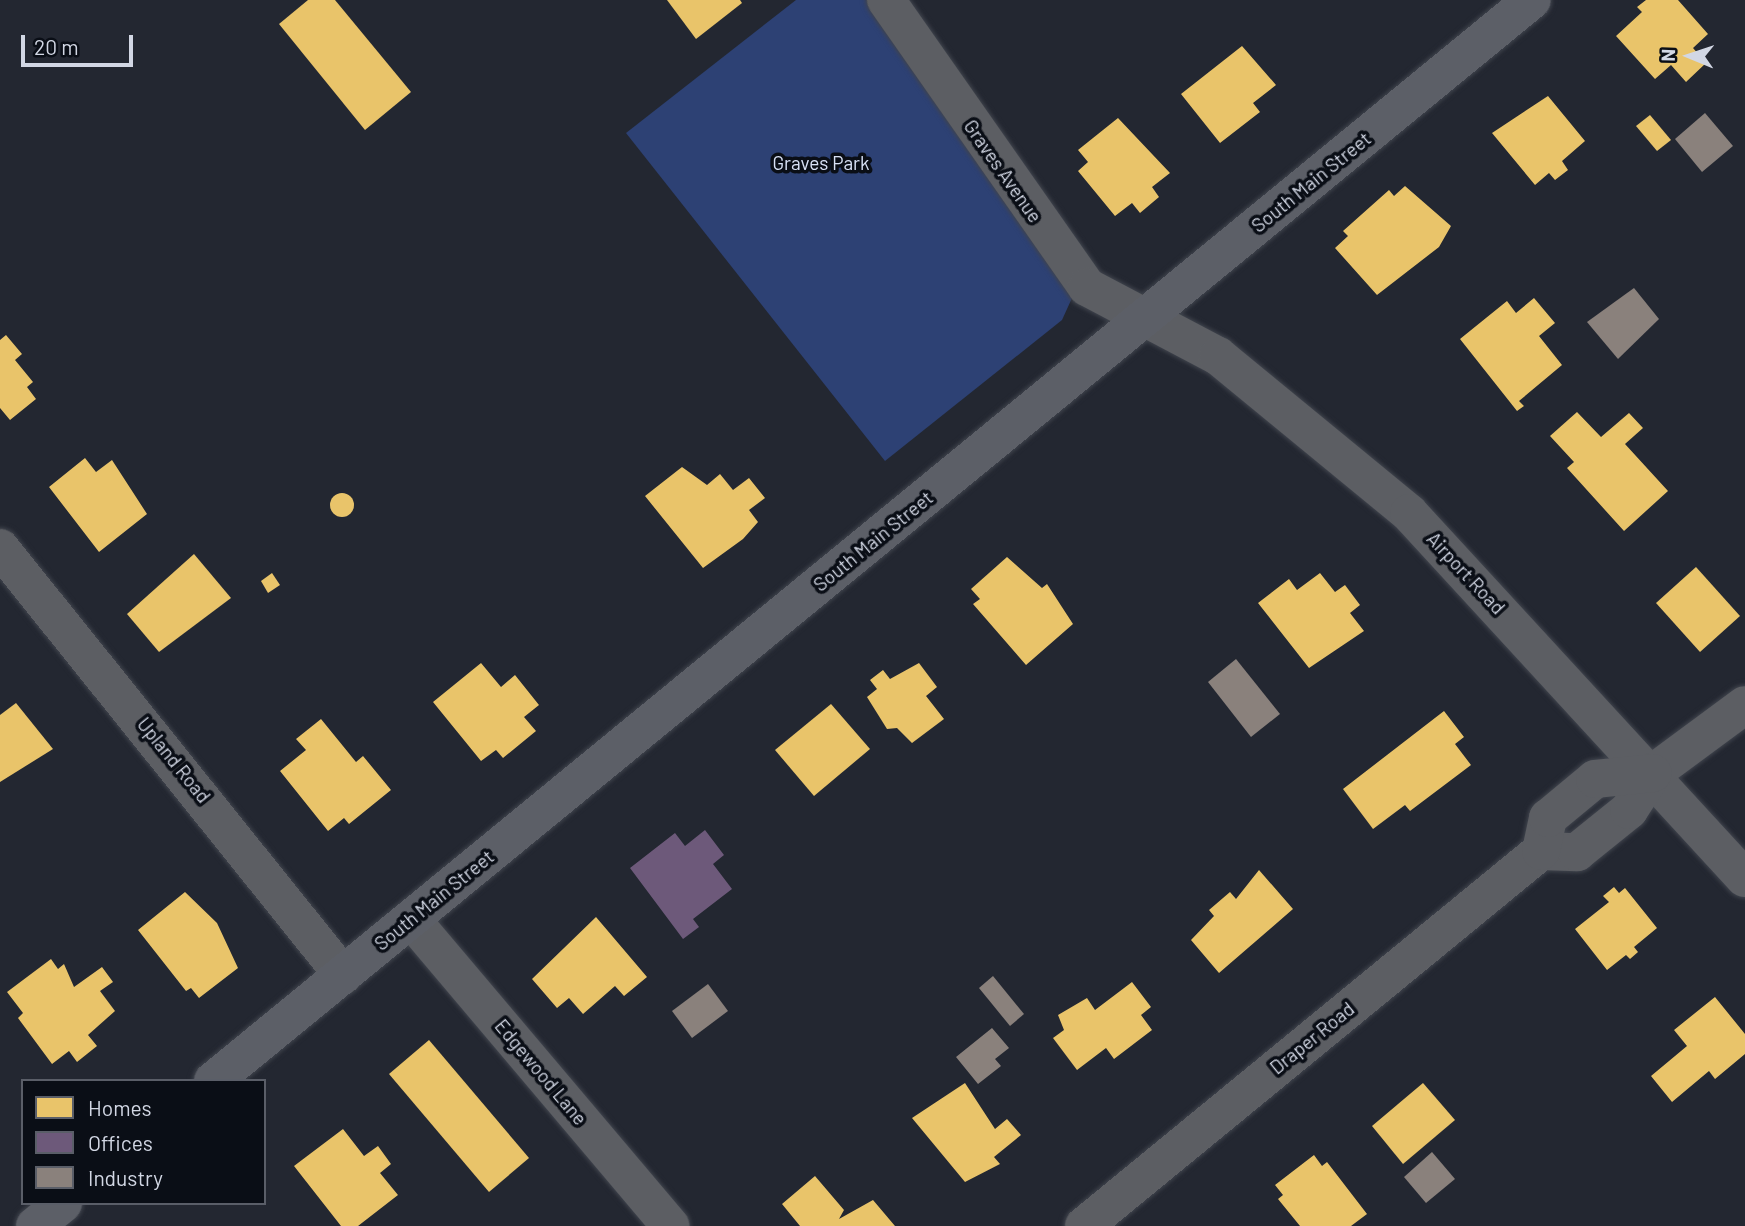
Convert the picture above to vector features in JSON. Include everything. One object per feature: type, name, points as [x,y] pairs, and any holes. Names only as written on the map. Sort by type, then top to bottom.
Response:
[{"type":"main road","name":"South Main Street","points":[[215,1079],[1532,0]]},
{"type":"main road","points":[[35,1226],[61,1205]]},
{"type":"street","name":"Graves Avenue","points":[[886,0],[1087,287],[1142,319]]},
{"type":"street","name":"Airport Road","points":[[1142,319],[1218,356],[1409,513],[1653,774],[1745,878]]},
{"type":"street","name":"Upland Road","points":[[0,548],[343,975]]},
{"type":"street","points":[[1653,774],[1745,705]]},
{"type":"street","name":"Draper Road","points":[[1084,1226],[1541,851],[1548,818],[1595,779],[1653,774]]},
{"type":"street","name":"Edgewood Lane","points":[[411,919],[670,1226]]},
{"type":"green space","name":"Graves Park","points":[[796,0],[872,0],[1072,298],[1062,320],[885,461],[626,133]]},
{"type":"building: Homes","points":[[308,0],[335,0],[411,92],[365,130],[279,24]]},
{"type":"building: Homes","points":[[667,0],[740,0],[742,3],[696,39]]},
{"type":"building: Homes","points":[[1646,0],[1678,0],[1708,34],[1693,48],[1706,63],[1686,82],[1671,65],[1655,79],[1616,36],[1642,12],[1637,7]]},
{"type":"building: Homes","points":[[1242,46],[1276,85],[1253,103],[1260,112],[1220,143],[1181,94]]},
{"type":"building: Homes","points":[[1548,96],[1585,141],[1562,161],[1568,170],[1555,180],[1549,173],[1535,185],[1492,133]]},
{"type":"building: Homes","points":[[1650,115],[1671,140],[1657,151],[1636,126]]},
{"type":"building: Homes","points":[[1118,118],[1170,173],[1152,187],[1159,197],[1140,213],[1132,203],[1115,216],[1078,171],[1088,162],[1078,150]]},
{"type":"building: Homes","points":[[1405,186],[1451,226],[1439,247],[1377,295],[1335,248],[1348,236],[1343,231],[1389,190],[1394,196]]},
{"type":"building: Homes","points":[[1534,298],[1555,323],[1539,336],[1562,365],[1519,401],[1524,406],[1517,411],[1460,339],[1507,301],[1516,313]]},
{"type":"building: Homes","points":[[6,335],[22,354],[15,360],[33,382],[27,387],[36,399],[10,420],[0,408],[0,340]]},
{"type":"building: Homes","points":[[1577,412],[1601,437],[1629,413],[1643,428],[1625,444],[1668,491],[1624,531],[1567,468],[1574,462],[1550,436]]},
{"type":"building: Homes","points":[[85,458],[96,472],[112,460],[147,514],[99,552],[49,487]]},
{"type":"building: Homes","points":[[682,467],[707,485],[720,474],[733,490],[749,478],[765,498],[749,510],[758,522],[743,539],[703,568],[645,496]]},
{"type":"building: Homes","points":[[342,493],[351,496],[354,505],[351,514],[342,517],[333,514],[330,505],[333,496]]},
{"type":"building: Homes","points":[[194,554],[231,598],[159,652],[127,614]]},
{"type":"building: Homes","points":[[1007,557],[1042,588],[1047,584],[1073,624],[1026,665],[973,604],[980,599],[971,589]]},
{"type":"building: Homes","points":[[1696,567],[1740,616],[1700,652],[1656,603]]},
{"type":"building: Homes","points":[[272,573],[280,585],[268,593],[261,581]]},
{"type":"building: Homes","points":[[1320,573],[1335,592],[1345,585],[1360,605],[1350,613],[1364,631],[1309,668],[1258,603],[1289,579],[1297,590]]},
{"type":"building: Homes","points":[[481,663],[501,687],[515,675],[539,705],[524,717],[536,731],[503,758],[496,750],[481,761],[433,702]]},
{"type":"building: Homes","points":[[919,663],[937,687],[926,696],[944,719],[912,743],[897,728],[887,729],[867,697],[877,689],[870,680],[883,670],[890,679]]},
{"type":"building: Homes","points":[[16,703],[53,749],[0,782],[0,715]]},
{"type":"building: Homes","points":[[831,704],[870,749],[814,796],[775,750]]},
{"type":"building: Homes","points":[[1444,711],[1464,737],[1455,744],[1471,765],[1410,811],[1405,805],[1373,829],[1343,789]]},
{"type":"building: Homes","points":[[321,719],[356,762],[363,756],[391,790],[349,824],[344,818],[328,831],[280,771],[306,750],[296,739]]},
{"type":"building: Homes","points":[[1259,870],[1293,909],[1219,973],[1191,940],[1214,916],[1209,910],[1230,892],[1236,899]]},
{"type":"building: Homes","points":[[1614,887],[1619,893],[1625,888],[1657,928],[1634,947],[1638,952],[1630,959],[1626,955],[1607,970],[1575,929],[1609,902],[1603,896]]},
{"type":"building: Homes","points":[[185,892],[217,923],[238,968],[199,998],[191,988],[186,991],[138,930]]},
{"type":"building: Homes","points":[[596,917],[647,977],[624,996],[615,986],[583,1014],[569,998],[557,1008],[532,979]]},
{"type":"building: Homes","points":[[51,959],[58,969],[64,964],[74,987],[102,967],[113,982],[100,991],[115,1011],[88,1035],[97,1046],[77,1062],[69,1051],[52,1064],[18,1018],[23,1013],[7,992]]},
{"type":"building: Homes","points":[[1132,982],[1151,1007],[1141,1015],[1152,1030],[1114,1059],[1106,1048],[1077,1070],[1053,1038],[1064,1030],[1058,1015],[1087,998],[1095,1010]]},
{"type":"building: Homes","points":[[1715,997],[1745,1034],[1745,1054],[1715,1079],[1709,1071],[1672,1102],[1651,1076],[1687,1046],[1674,1030]]},
{"type":"building: Homes","points":[[429,1040],[529,1158],[489,1192],[389,1074]]},
{"type":"building: Homes","points":[[965,1083],[995,1129],[1007,1119],[1021,1135],[994,1157],[1000,1164],[965,1182],[912,1118]]},
{"type":"building: Homes","points":[[1423,1083],[1455,1120],[1403,1164],[1372,1126]]},
{"type":"building: Homes","points":[[343,1129],[364,1156],[378,1146],[391,1164],[380,1173],[398,1195],[358,1226],[341,1226],[294,1166]]},
{"type":"building: Homes","points":[[1314,1155],[1322,1166],[1327,1162],[1367,1214],[1351,1226],[1300,1226],[1278,1199],[1283,1195],[1275,1185]]},
{"type":"building: Homes","points":[[815,1176],[844,1210],[839,1219],[873,1200],[895,1226],[800,1226],[782,1204]]},
{"type":"building: Offices","points":[[705,830],[724,855],[713,864],[732,889],[693,919],[699,927],[683,939],[630,868],[675,833],[685,846]]},
{"type":"building: Industry","points":[[1705,113],[1733,146],[1702,172],[1675,139]]},
{"type":"building: Industry","points":[[1634,288],[1659,319],[1618,359],[1587,322]]},
{"type":"building: Industry","points":[[1236,659],[1280,714],[1251,737],[1208,682]]},
{"type":"building: Industry","points":[[993,976],[1024,1014],[1010,1026],[979,988]]},
{"type":"building: Industry","points":[[708,984],[728,1011],[692,1038],[672,1011]]},
{"type":"building: Industry","points":[[992,1028],[1009,1048],[995,1059],[1001,1066],[978,1084],[956,1057]]},
{"type":"building: Industry","points":[[1432,1152],[1455,1179],[1426,1203],[1404,1177]]}]
